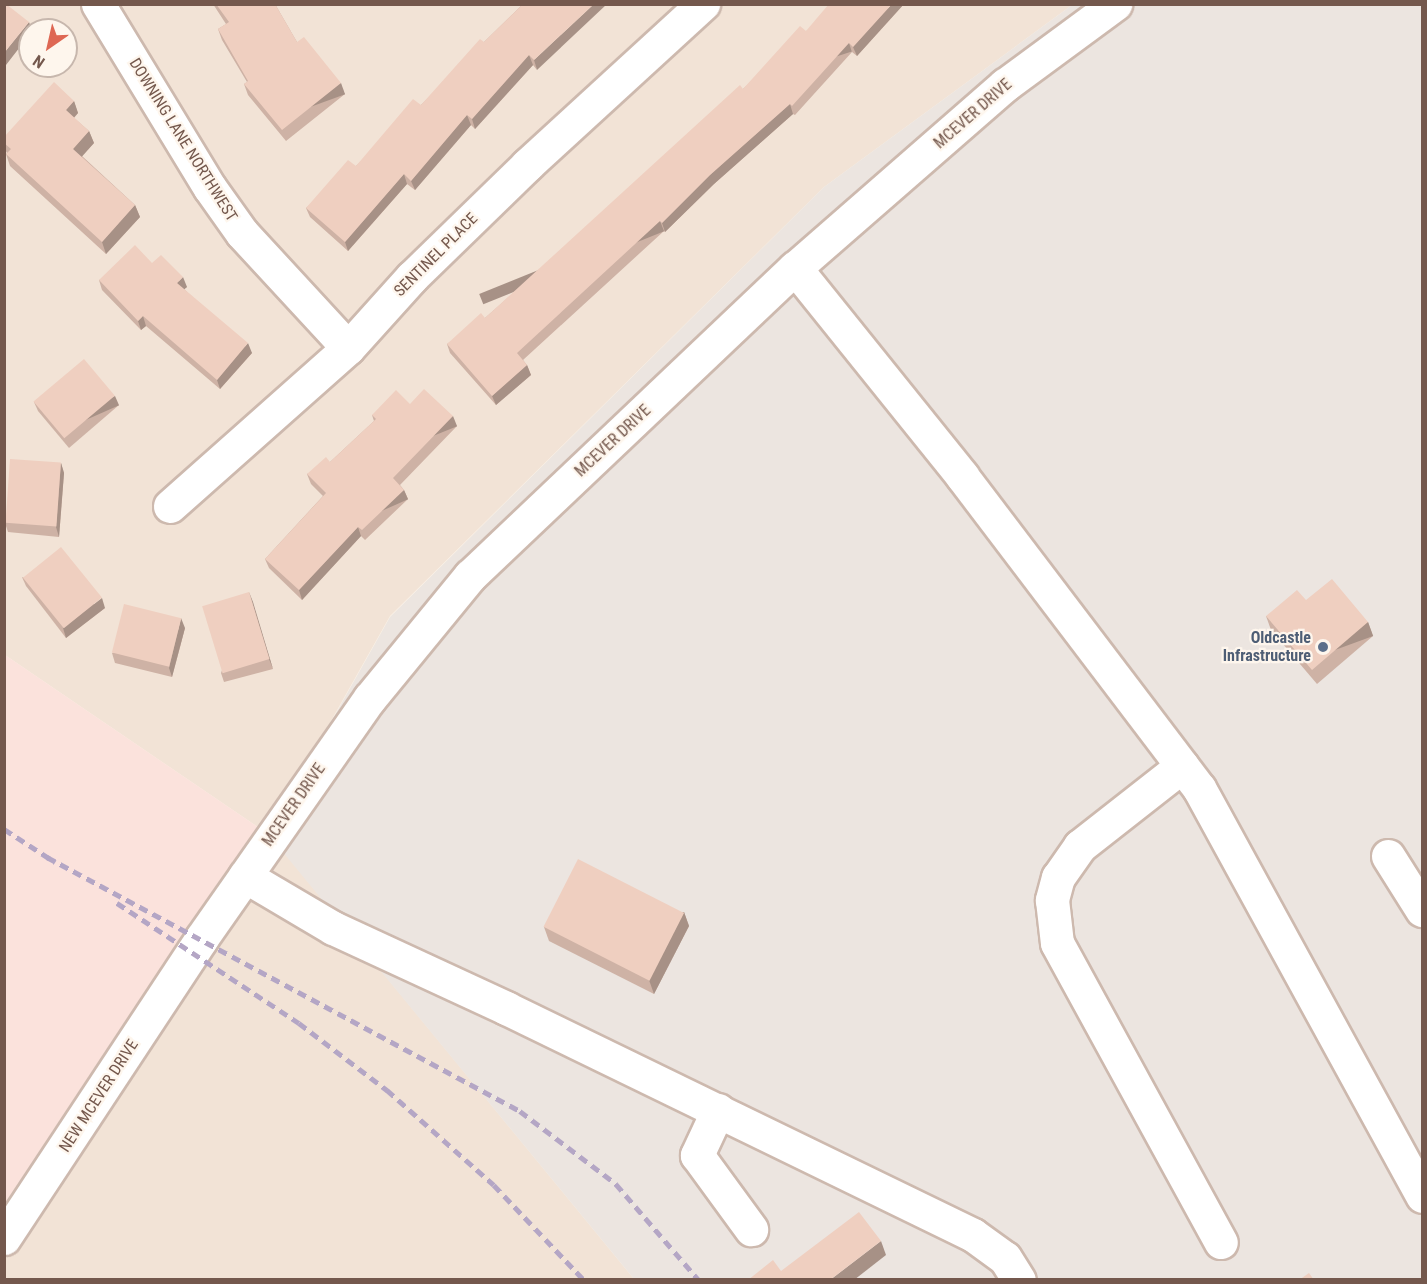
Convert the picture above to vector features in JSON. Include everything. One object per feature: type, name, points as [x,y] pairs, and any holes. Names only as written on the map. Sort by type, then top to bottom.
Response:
[{"type":"street","name":"DOWNING LANE NORTHWEST","points":[[98,4],[210,188],[242,233],[348,348]]},
{"type":"street","name":"SENTINEL PLACE","points":[[170,506],[348,348],[412,277],[519,173],[703,4]]},
{"type":"street","name":"MCEVER DRIVE","points":[[192,953],[370,698],[470,576],[795,268],[1005,85],[1115,4]]},
{"type":"street","points":[[795,268],[962,476],[1199,788],[1422,1196]]},
{"type":"street","points":[[1182,766],[1080,846],[1058,877],[1052,900],[1057,943],[1221,1242]]},
{"type":"street","points":[[1388,855],[1422,910]]},
{"type":"street","points":[[245,876],[333,928],[718,1110],[973,1235],[1005,1258],[1019,1280]]},
{"type":"street","name":"NEW MCEVER DRIVE","points":[[4,1238],[192,953]]},
{"type":"street","points":[[718,1110],[697,1155],[751,1229]]},
{"type":"shaded area","points":[[5,5],[1072,5],[824,187],[390,616],[268,833],[634,1279],[5,1279],[4,1244],[268,834],[5,655]]},
{"type":"shaded area","points":[[1072,5],[1422,5],[1422,1279],[634,1279],[268,834],[390,617],[824,187]]},
{"type":"shaded area","points":[[5,655],[268,834],[5,1244]]},
{"type":"building","points":[[4,4],[6,4],[24,18],[18,18],[18,36],[4,53]]},
{"type":"building","points":[[216,4],[275,4],[297,42],[304,37],[341,83],[282,130],[244,84],[248,81],[218,29],[229,22]]},
{"type":"building","points":[[523,4],[594,4],[534,60],[529,55],[472,119],[467,115],[411,181],[404,174],[345,242],[306,208],[348,160],[356,166],[413,99],[421,105],[480,39],[484,42]]},
{"type":"building","points":[[829,4],[892,4],[853,47],[849,43],[792,106],[790,104],[710,175],[662,223],[660,221],[517,353],[527,365],[492,396],[447,344],[481,313],[485,318],[740,85],[743,89],[800,26],[806,31]]},
{"type":"building","points":[[54,82],[74,101],[66,110],[89,131],[73,149],[135,205],[102,242],[6,154],[11,149],[4,143],[4,137]]},
{"type":"building","points":[[135,245],[152,263],[161,255],[183,277],[177,283],[248,343],[217,380],[143,316],[138,321],[99,280]]},
{"type":"building","points":[[84,359],[115,396],[64,438],[33,401]]},
{"type":"building","points":[[424,389],[453,416],[393,478],[404,490],[362,530],[358,527],[299,590],[265,559],[326,493],[307,474],[326,457],[330,462],[376,419],[372,415],[396,390],[410,404]]},
{"type":"building","points":[[10,459],[61,463],[56,526],[6,523]]},
{"type":"building","points":[[61,547],[102,598],[64,628],[23,578]]},
{"type":"building","points":[[1332,579],[1368,622],[1312,670],[1266,616],[1297,590],[1306,600]]},
{"type":"building","points":[[249,592],[269,659],[223,673],[202,606]]},
{"type":"building","points":[[124,604],[181,618],[169,667],[112,653]]},
{"type":"building","points":[[578,859],[684,913],[650,981],[543,927]]},
{"type":"building","points":[[859,1212],[881,1241],[830,1280],[748,1280],[773,1260],[781,1271]]},
{"type":"building","points":[[1309,1273],[1314,1280],[1299,1280]]},
{"type":"railway","points":[[4,829],[55,862]]},
{"type":"railway","points":[[47,857],[520,1111],[616,1184],[699,1280]]},
{"type":"railway","points":[[117,903],[299,1023],[387,1090],[494,1185],[584,1280]]},
{"type":"place","name":"Oldcastle Infrastructure","points":[[1323,647]]}]
